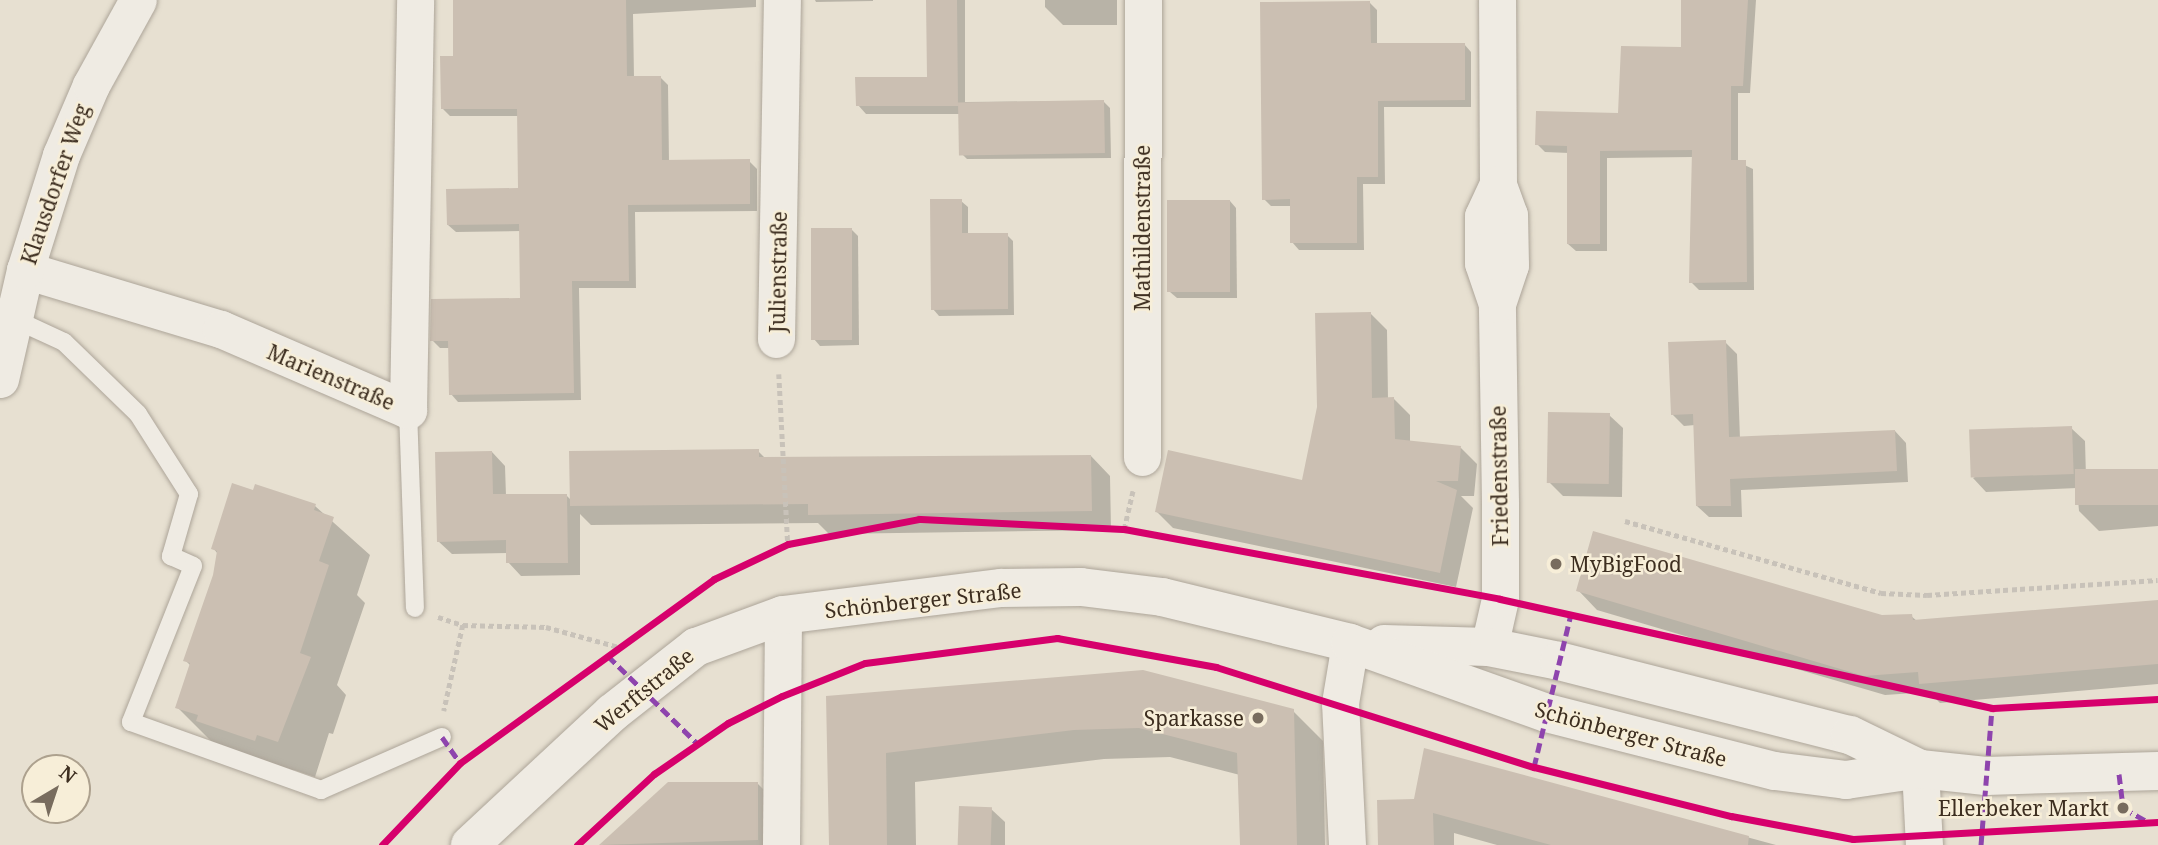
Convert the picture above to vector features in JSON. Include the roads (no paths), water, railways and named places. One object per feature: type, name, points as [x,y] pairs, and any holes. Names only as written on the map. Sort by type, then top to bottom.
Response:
[{"type":"main road","name":"Schönberger Straße","points":[[783,615],[1002,588],[1082,587],[1162,597],[1350,643],[1547,713],[1775,771],[1846,780],[1920,769],[1986,776],[2158,771]]},
{"type":"main road","name":"Werftstraße","points":[[470,845],[612,713],[696,647],[783,615]]},
{"type":"main road","name":"Werftstraße","points":[[498,845],[705,658],[783,615]]},
{"type":"main road","name":"Schönberger Straße","points":[[1350,643],[1489,647],[1850,736],[1920,769]]},
{"type":"street","name":"Klausdorfer Weg","points":[[0,379],[25,270],[71,132],[138,0]]},
{"type":"street","name":"Marienstraße","points":[[25,270],[221,329],[408,410],[415,0]]},
{"type":"street","name":"Julienstraße","points":[[776,339],[782,0]]},
{"type":"street","name":"Mathildenstraße","points":[[1142,457],[1143,0]]},
{"type":"street","name":"Friedenstraße","points":[[1489,647],[1500,599],[1497,304],[1510,265],[1509,215],[1498,184],[1497,0]]},
{"type":"street","points":[[781,845],[783,615]]},
{"type":"street","points":[[1347,845],[1340,703],[1350,643]]},
{"type":"street","points":[[1920,769],[1924,845]]},
{"type":"lane","points":[[12,318],[64,342],[138,414],[189,494],[171,556],[193,566],[131,722],[321,790],[442,737]]},
{"type":"lane","points":[[408,410],[415,608]]},
{"type":"place","name":"MyBigFood","points":[[1556,564]]},
{"type":"place","name":"Sparkasse","points":[[1258,718]]},
{"type":"place","name":"Ellerbeker Markt","points":[[2123,808]]}]
